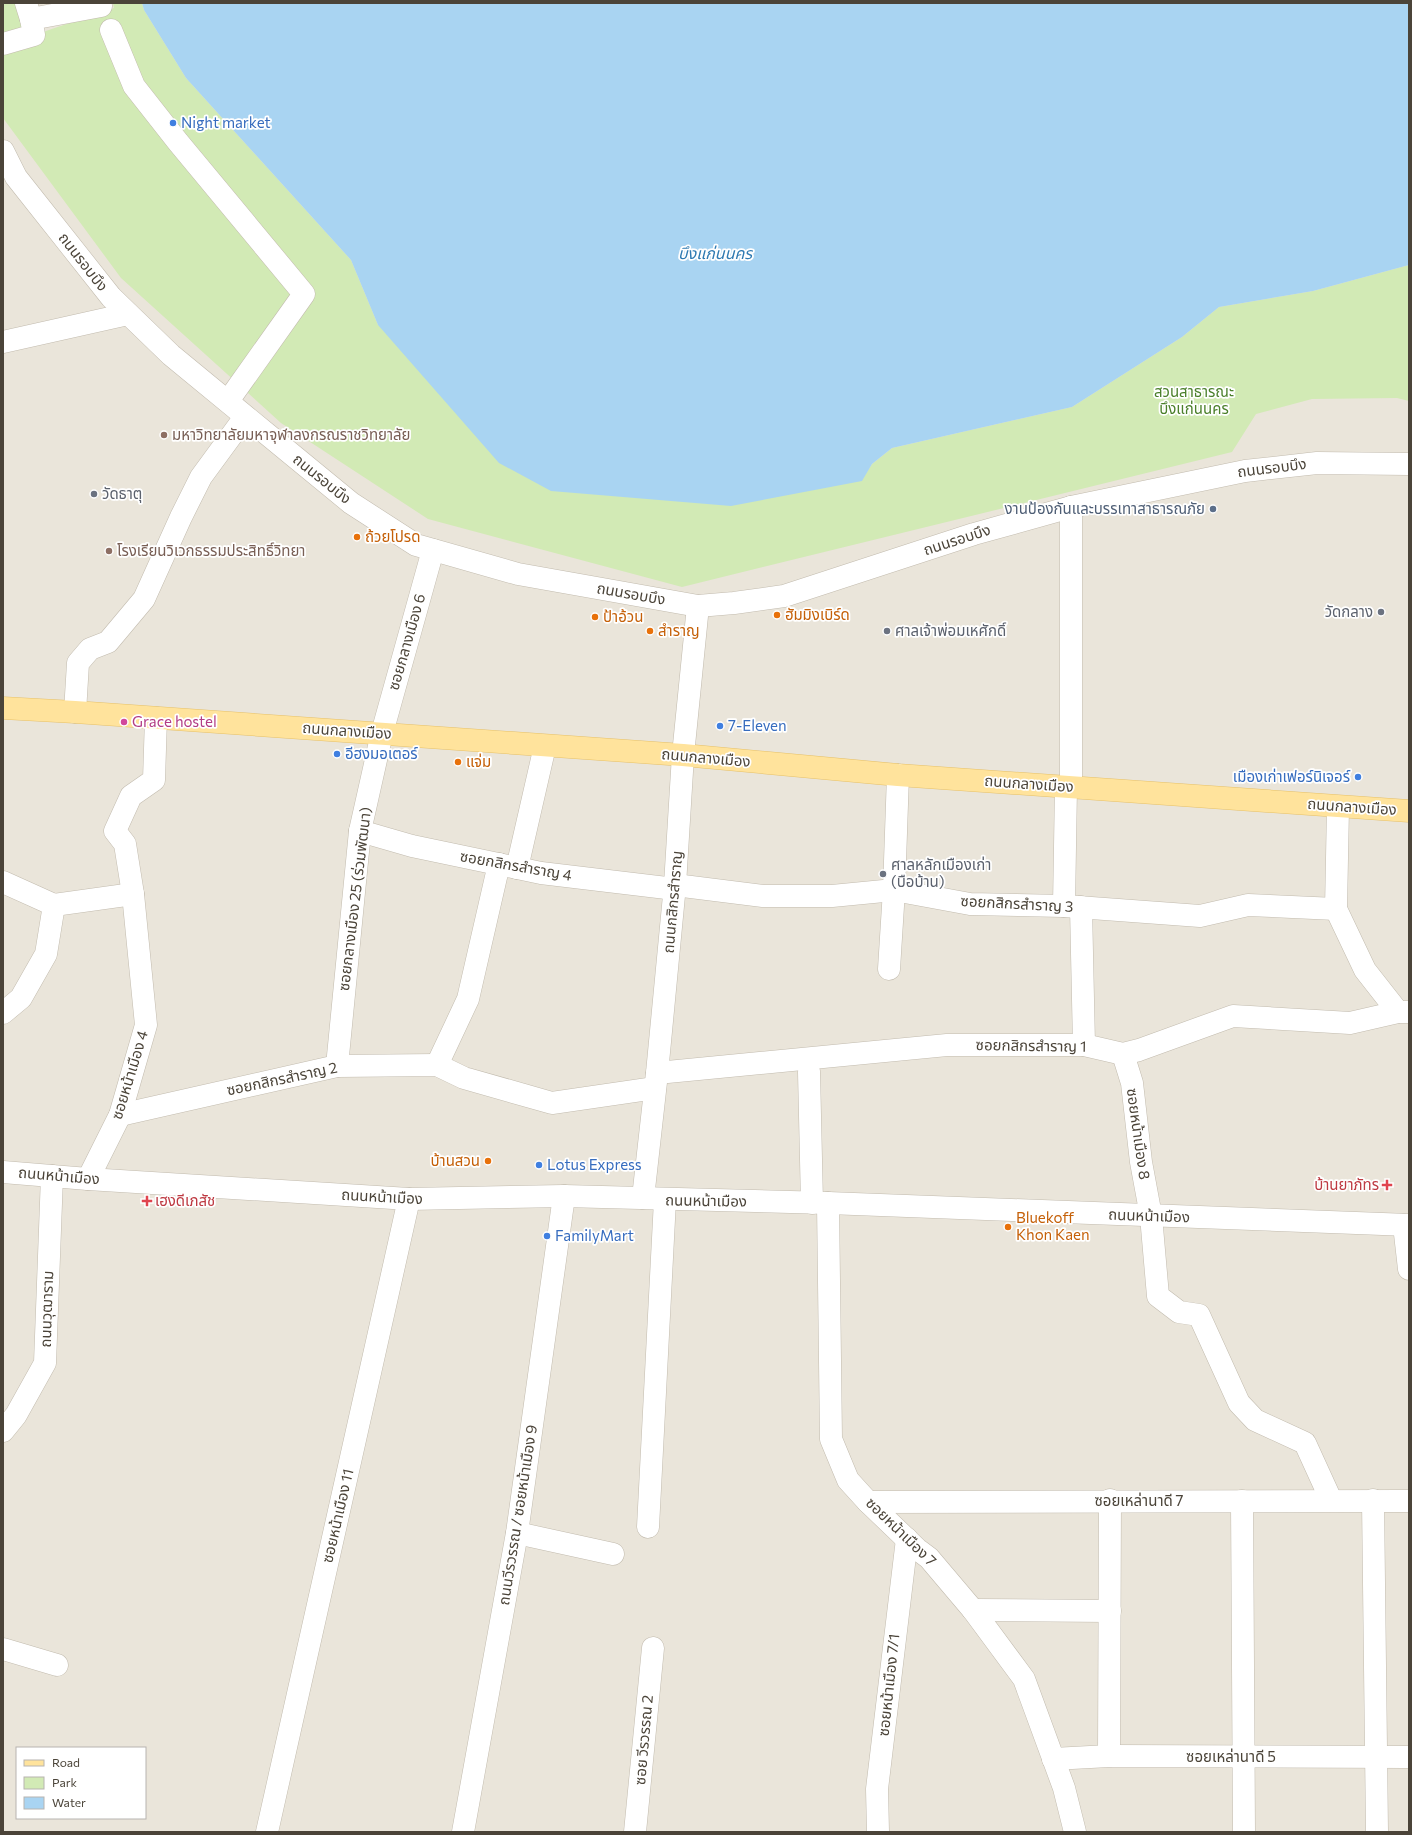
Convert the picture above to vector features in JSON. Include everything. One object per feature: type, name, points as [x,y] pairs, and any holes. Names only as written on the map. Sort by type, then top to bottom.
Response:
[{"type":"main road","name":"ถนนกลางเมือง","points":[[3,708],[683,755],[898,775],[1409,811]]},
{"type":"street","points":[[3,44],[34,35],[29,11],[101,6],[100,3]]},
{"type":"street","points":[[111,30],[134,86],[178,142],[304,294],[228,401]]},
{"type":"street","name":"ถนนรอบบึง","points":[[3,151],[16,177],[111,297],[171,355],[228,401],[245,417],[351,503],[416,545],[518,574],[698,606],[734,603],[784,596],[974,534],[1071,507],[1245,471],[1317,463],[1409,464]]},
{"type":"street","points":[[3,342],[128,314]]},
{"type":"street","points":[[75,712],[78,663],[90,649],[108,642],[144,599],[201,477],[245,417]]},
{"type":"street","points":[[1071,507],[1068,787],[1072,906],[1084,1045]]},
{"type":"street","name":"ซอยกลางเมือง 6","points":[[382,733],[433,550]]},
{"type":"street","name":"ถนนกสิกรสำราญ","points":[[643,1198],[675,887],[683,755],[698,606]]},
{"type":"street","name":"ซอยหน้าเมือง 4","points":[[88,1179],[120,1115],[146,1025],[133,894],[125,844],[115,831],[131,796],[154,780],[156,718]]},
{"type":"street","name":"ซอยกลางเมือง 25 (ร่วมพัฒนา)","points":[[337,1066],[360,831],[382,733]]},
{"type":"street","points":[[437,1066],[468,999],[545,746]]},
{"type":"street","points":[[889,969],[894,890],[898,775]]},
{"type":"street","points":[[1338,807],[1336,909],[1365,970],[1403,1012]]},
{"type":"street","name":"ซอยกสิกรสำราญ 4","points":[[360,831],[412,846],[540,873],[675,887]]},
{"type":"street","points":[[3,882],[54,905],[133,894]]},
{"type":"street","name":"ซอยกสิกรสำราญ 3","points":[[675,887],[763,896],[832,896],[894,890],[970,904],[1072,906],[1200,916],[1248,905],[1336,909]]},
{"type":"street","points":[[3,1013],[21,998],[46,954],[54,905]]},
{"type":"street","name":"ซอยกสิกรสำราญ 1","points":[[656,1081],[947,1046],[1084,1045],[1123,1054],[1139,1050],[1233,1016],[1350,1023],[1403,1012]]},
{"type":"street","name":"ซอยหน้าเมือง 8","points":[[1123,1054],[1132,1083],[1141,1162],[1151,1216],[1158,1296],[1179,1312],[1199,1315],[1239,1403],[1255,1420],[1305,1443],[1330,1500]]},
{"type":"street","name":"ซอยกสิกรสำราญ 2","points":[[120,1115],[337,1066],[437,1066],[464,1078],[552,1103],[656,1081]]},
{"type":"street","name":"ซอยหน้าเมือง 7","points":[[810,1072],[820,1203],[831,1440],[848,1480],[868,1502],[929,1558],[973,1610],[1024,1679],[1064,1788],[1075,1832]]},
{"type":"street","name":"ถนนหน้าเมือง","points":[[3,1172],[88,1179],[409,1199],[564,1196],[643,1198],[665,1200],[820,1203],[1406,1225]]},
{"type":"street","name":"ถนนวุฒาราม","points":[[3,1431],[16,1415],[45,1363],[52,1176]]},
{"type":"street","name":"ถนนวีรวรรณ / ซอยหน้าเมือง 9","points":[[463,1832],[517,1533],[564,1196]]},
{"type":"street","name":"ซอยหน้าเมือง 11","points":[[267,1832],[409,1199]]},
{"type":"street","points":[[648,1527],[665,1200]]},
{"type":"street","points":[[1406,1225],[1409,1269]]},
{"type":"street","points":[[1109,1756],[1110,1500]]},
{"type":"street","name":"ซอยเหล่านาดี 7","points":[[868,1502],[1110,1500],[1409,1501]]},
{"type":"street","points":[[1373,1500],[1377,1832]]},
{"type":"street","points":[[1242,1501],[1244,1832]]},
{"type":"street","points":[[517,1533],[613,1554]]},
{"type":"street","name":"ซอยหน้าเมือง 7/1","points":[[878,1832],[878,1789],[907,1539]]},
{"type":"street","points":[[973,1610],[1110,1611]]},
{"type":"street","name":"ซอย วีรวรรณ 2","points":[[635,1832],[653,1648]]},
{"type":"street","points":[[3,1649],[57,1665]]},
{"type":"street","name":"ซอยเหล่านาดี 5","points":[[1054,1759],[1109,1756],[1409,1757]]},
{"type":"shaded area","points":[[3,3],[1409,3],[1409,1832],[3,1832]]},
{"type":"green space","name":"สวนสาธารณะ บึงแก่นนคร","points":[[3,3],[22,3],[34,35],[114,8],[113,3],[142,3],[144,10],[186,78],[351,260],[378,325],[861,481],[872,464],[892,448],[1072,407],[1182,337],[1219,307],[1313,291],[1409,265],[1409,401],[1397,398],[1312,399],[1256,414],[1232,452],[682,587],[428,519],[281,423],[121,278],[3,118]]},
{"type":"water","name":"บึงแก่นนคร","points":[[142,3],[1409,3],[1409,265],[1313,291],[1219,307],[1182,337],[1072,407],[892,448],[872,464],[862,481],[731,506],[551,491],[499,463],[378,325],[351,260],[186,78],[144,10]]},
{"type":"place","name":"Night market","points":[[173,123]]},
{"type":"place","name":"มหาวิทยาลัยมหาจุฬาลงกรณราชวิทยาลัย","points":[[164,435]]},
{"type":"place","name":"วัดธาตุ","points":[[94,494]]},
{"type":"place","name":"งานป้องกันและบรรเทาสาธารณภัย","points":[[1213,509]]},
{"type":"place","name":"ถ้วยโปรด","points":[[357,537]]},
{"type":"place","name":"โรงเรียนวิเวกธรรมประสิทธิ์วิทยา","points":[[109,551]]},
{"type":"place","name":"วัดกลาง","points":[[1381,612]]},
{"type":"place","name":"ฮัมมิงเบิร์ด","points":[[777,615]]},
{"type":"place","name":"ป้าอ้วน","points":[[595,617]]},
{"type":"place","name":"สำราญ","points":[[650,631]]},
{"type":"place","name":"ศาลเจ้าพ่อมเหศักดิ์","points":[[887,631]]},
{"type":"place","name":"Grace hostel","points":[[124,722]]},
{"type":"place","name":"7-Eleven","points":[[720,726]]},
{"type":"place","name":"อีฮงมอเตอร์","points":[[337,754]]},
{"type":"place","name":"แจ่ม","points":[[458,762]]},
{"type":"place","name":"เมืองเก่าเฟอร์นิเจอร์","points":[[1358,777]]},
{"type":"place","name":"ศาลหลักเมืองเก่า (บือบ้าน)","points":[[883,874]]},
{"type":"place","name":"บ้านสวน","points":[[488,1161]]},
{"type":"place","name":"Lotus Express","points":[[539,1165]]},
{"type":"place","name":"บ้านยาภัทร","points":[[1387,1185]]},
{"type":"place","name":"เฮงดีเภสัช","points":[[147,1201]]},
{"type":"place","name":"Bluekoff Khon Kaen","points":[[1008,1227]]},
{"type":"place","name":"FamilyMart","points":[[547,1236]]}]
